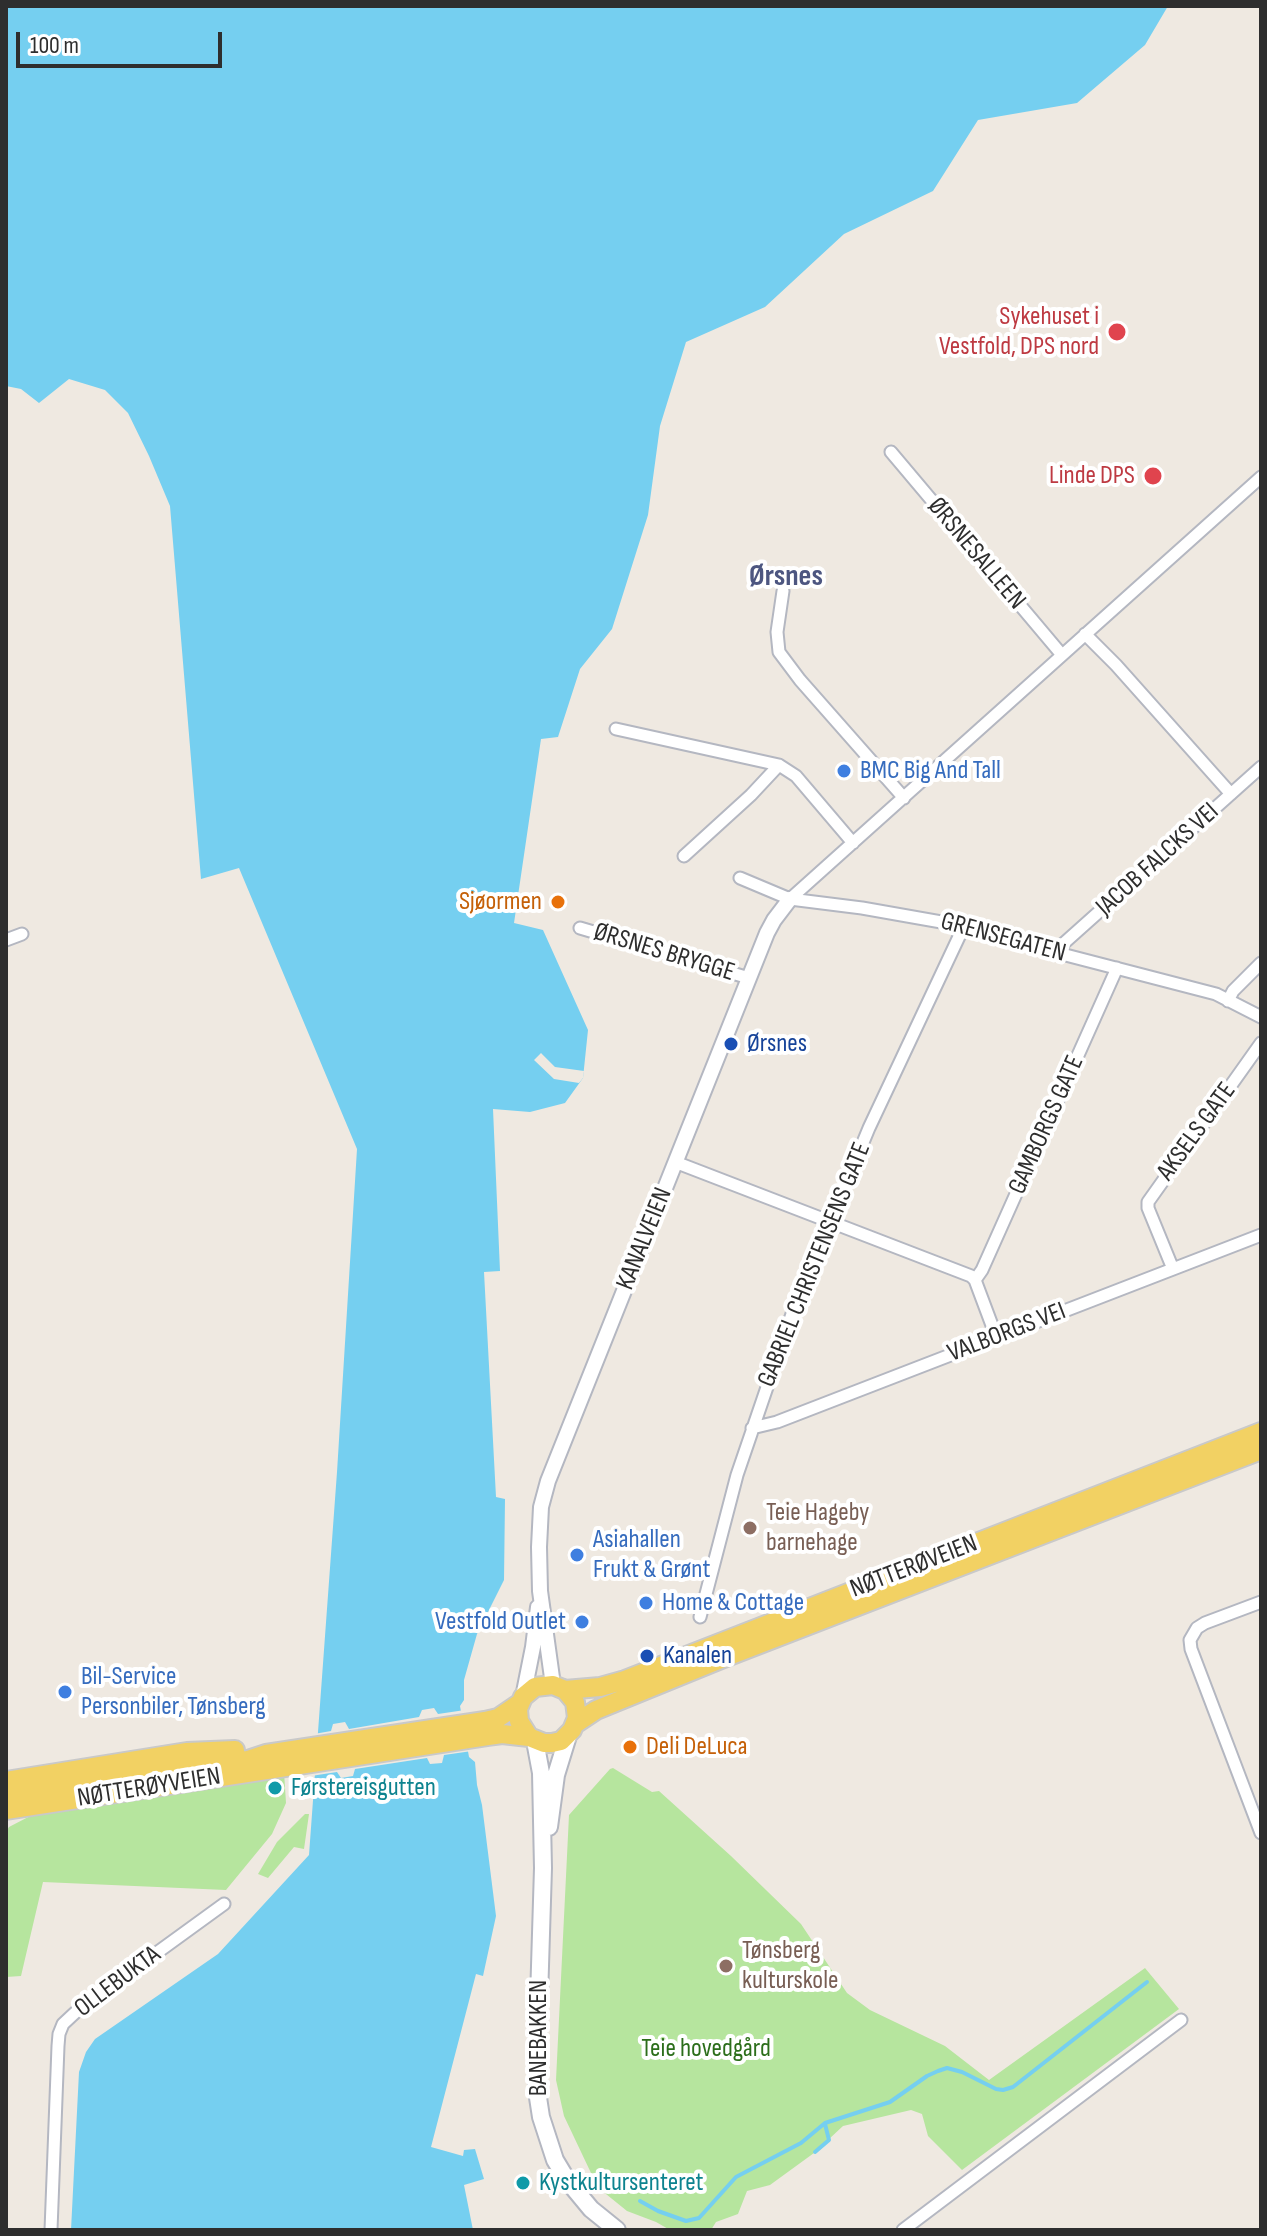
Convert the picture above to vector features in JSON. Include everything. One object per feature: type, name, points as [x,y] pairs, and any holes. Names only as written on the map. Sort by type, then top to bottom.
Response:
[{"type":"main road","name":"NØTTERØVEIEN","points":[[559,1688],[600,1687],[625,1680],[1261,1432]]},
{"type":"main road","name":"NØTTERØVEIEN","points":[[572,1730],[596,1710],[651,1687],[1261,1450]]},
{"type":"main road","points":[[291,1758],[486,1728],[552,1743],[572,1730],[577,1718],[575,1702],[559,1688],[535,1687],[486,1728]]},
{"type":"main road","points":[[522,1700],[519,1721],[524,1733],[532,1739]]},
{"type":"main road","name":"BANEBAKKEN","points":[[543,1868],[556,1775],[572,1730]]},
{"type":"main road","name":"BANEBAKKEN","points":[[532,1739],[541,1773],[543,1868],[537,2064],[541,2117],[555,2160],[567,2180],[591,2209],[617,2230]]},
{"type":"main road","name":"NØTTERØYVEIEN","points":[[8,1795],[195,1752],[234,1750],[291,1758]]},
{"type":"main road","name":"NØTTERØYVEIEN","points":[[8,1795],[291,1758]]},
{"type":"street","name":"ØRSNESALLEEN","points":[[891,452],[1062,655]]},
{"type":"street","points":[[790,899],[1261,477]]},
{"type":"street","points":[[783,591],[777,632],[779,652],[904,798]]},
{"type":"street","points":[[1085,634],[1231,794]]},
{"type":"street","points":[[616,729],[779,765],[796,776],[853,843]]},
{"type":"street","points":[[684,856],[779,765]]},
{"type":"street","name":"JACOB FALCKS VEI","points":[[1054,952],[1261,767]]},
{"type":"street","name":"GRENSEGATEN","points":[[740,878],[790,899],[964,926],[1216,994],[1261,1017]]},
{"type":"street","name":"KANALVEIEN","points":[[522,1700],[540,1591],[539,1532],[548,1481],[749,978],[774,920],[790,899]]},
{"type":"street","name":"GABRIEL CHRISTENSENS GATE","points":[[700,1617],[737,1475],[792,1314],[881,1102],[964,926]]},
{"type":"street","name":"ØRSNES BRYGGE","points":[[580,928],[749,978]]},
{"type":"street","points":[[6,940],[22,934]]},
{"type":"street","points":[[1228,1001],[1240,983],[1261,963]]},
{"type":"street","name":"GAMBORGS GATE","points":[[975,1280],[1117,968]]},
{"type":"street","name":"AKSELS GATE","points":[[1173,1269],[1148,1202],[1261,1043]]},
{"type":"street","points":[[675,1162],[957,1270],[975,1280],[996,1336]]},
{"type":"street","name":"VALBORGS VEI","points":[[752,1428],[777,1422],[1261,1235]]},
{"type":"street","name":"KANALVEIEN","points":[[540,1591],[559,1688]]},
{"type":"street","points":[[1261,1602],[1205,1623],[1197,1628],[1190,1640],[1261,1833]]},
{"type":"street","name":"OLLEBUKTA","points":[[51,2230],[58,2046],[63,2024],[224,1904]]},
{"type":"street","points":[[903,2230],[1181,2020]]},
{"type":"green space","name":"Teie hovedgård","points":[[613,1768],[652,1792],[659,1791],[731,1856],[801,1924],[847,1993],[870,2010],[945,2046],[989,2080],[1145,1968],[1179,2009],[962,2170],[928,2136],[922,2114],[911,2110],[843,2126],[814,2153],[770,2185],[747,2191],[738,2214],[716,2222],[711,2230],[670,2230],[627,2211],[601,2190],[564,2116],[556,2080],[569,1815]]},
{"type":"green space","points":[[284,1772],[286,1803],[272,1834],[226,1890],[43,1882],[21,1976],[6,1977],[6,1832],[9,1827],[34,1814]]},
{"type":"green space","points":[[305,1814],[309,1814],[304,1849],[294,1847],[268,1878],[258,1874],[277,1842]]},
{"type":"water","points":[[6,6],[1168,6],[1145,45],[1077,103],[978,120],[933,191],[844,234],[765,307],[686,342],[660,426],[648,515],[612,629],[580,669],[558,737],[541,739],[514,923],[543,930],[588,1030],[583,1078],[565,1103],[530,1112],[493,1109],[500,1271],[484,1272],[496,1497],[505,1499],[504,1580],[477,1634],[464,1680],[464,1700],[460,1706],[469,1757],[475,1762],[496,1916],[483,1976],[476,1974],[431,2147],[463,2156],[464,2150],[475,2149],[484,2179],[464,2185],[473,2230],[71,2230],[79,2072],[86,2052],[95,2039],[218,1954],[309,1855],[357,1149],[239,868],[201,879],[170,506],[149,456],[128,413],[105,390],[69,379],[39,403],[21,389],[6,386]]},
{"type":"pier","points":[[541,1053],[555,1067],[584,1071],[583,1078],[579,1083],[554,1079],[534,1060]]},
{"type":"pier","points":[[434,1708],[438,1714],[465,1710],[472,1751],[444,1755],[442,1763],[430,1764],[427,1758],[355,1769],[353,1776],[341,1778],[337,1772],[311,1776],[314,1734],[331,1731],[333,1724],[345,1722],[349,1729],[419,1717],[422,1710]]},
{"type":"waterway","points":[[640,2201],[686,2221],[699,2218],[736,2177],[801,2143],[825,2123],[890,2102],[927,2076],[947,2068],[996,2089],[1013,2087],[1147,1982]]},
{"type":"waterway","points":[[815,2152],[829,2140],[825,2124]]},
{"type":"place","name":"Sykehuset i Vestfold, DPS nord","points":[[1117,332]]},
{"type":"place","name":"Linde DPS","points":[[1153,476]]},
{"type":"place","name":"BMC Big And Tall","points":[[844,771]]},
{"type":"place","name":"Sjøormen","points":[[558,902]]},
{"type":"place","name":"Ørsnes","points":[[731,1044]]},
{"type":"place","name":"Teie Hageby barnehage","points":[[750,1528]]},
{"type":"place","name":"Asiahallen Frukt & Grønt","points":[[577,1555]]},
{"type":"place","name":"Home & Cottage","points":[[646,1603]]},
{"type":"place","name":"Vestfold Outlet","points":[[582,1622]]},
{"type":"place","name":"Kanalen","points":[[647,1656]]},
{"type":"place","name":"Bil-Service Personbiler, Tønsberg","points":[[65,1692]]},
{"type":"place","name":"Deli DeLuca","points":[[630,1747]]},
{"type":"place","name":"Førstereisgutten","points":[[275,1788]]},
{"type":"place","name":"Tønsberg kulturskole","points":[[726,1966]]},
{"type":"place","name":"Kystkultursenteret","points":[[523,2183]]},
{"type":"district","name":"Ørsnes","points":[[786,577]]}]
